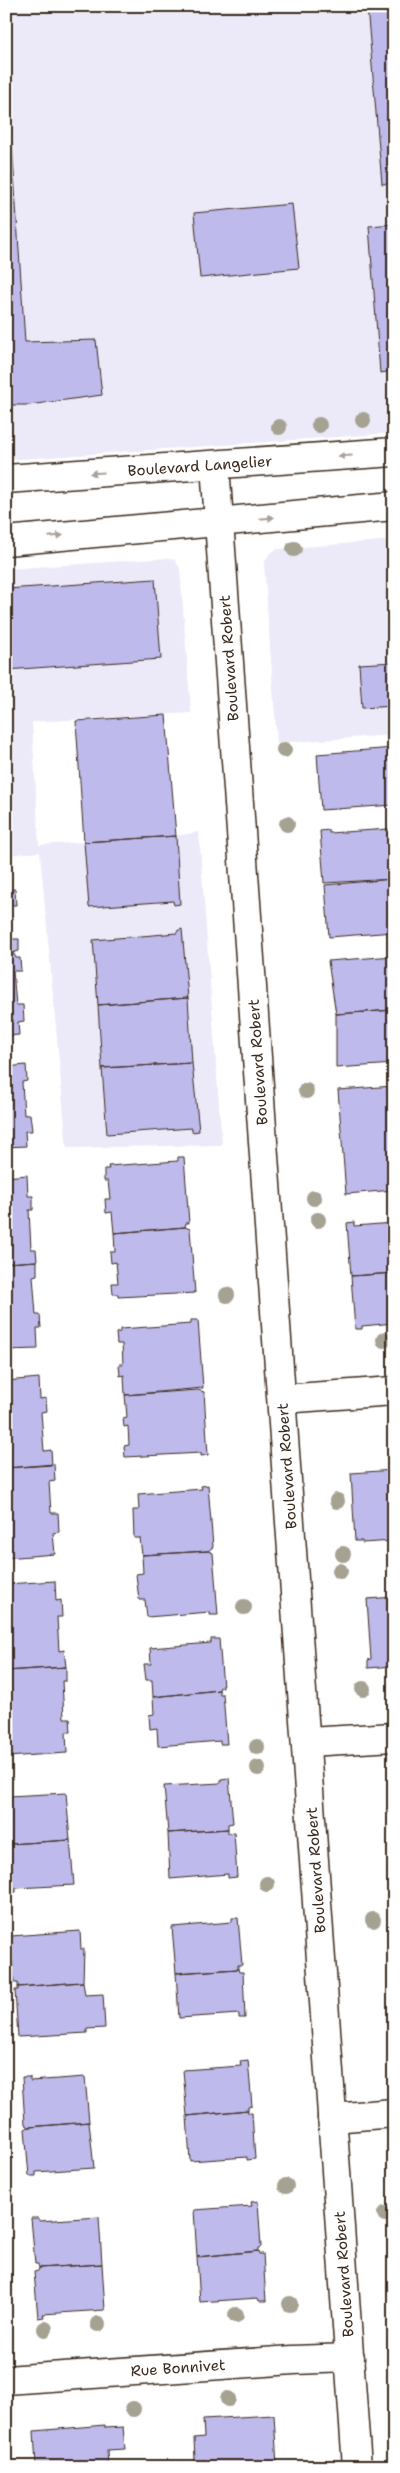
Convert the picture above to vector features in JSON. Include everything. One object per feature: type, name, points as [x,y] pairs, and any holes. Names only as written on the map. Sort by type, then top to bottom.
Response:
[{"type":"street","name":"Boulevard Langelier","points":[[6,479],[394,452]]},
{"type":"street","name":"Boulevard Robert","points":[[215,465],[308,1742],[357,2467]]},
{"type":"street","points":[[7,536],[219,522],[394,506]]},
{"type":"street","points":[[282,1399],[394,1391]]},
{"type":"street","points":[[308,1742],[394,1737]]},
{"type":"street","points":[[332,2118],[394,2113]]},
{"type":"street","name":"Rue Bonnivet","points":[[6,2380],[293,2360],[350,2358]]},
{"type":"shaded area","points":[[6,6],[394,6],[394,433],[6,460]]},
{"type":"shaded area","points":[[394,540],[394,735],[277,743],[264,563],[269,554],[277,549]]},
{"type":"shaded area","points":[[169,558],[175,560],[180,569],[191,713],[32,722],[39,845],[176,836],[199,832],[222,1145],[67,1148],[40,852],[6,855],[6,569]]},
{"type":"building","points":[[367,6],[394,6],[394,183],[382,184]]},
{"type":"building","points":[[12,143],[25,342],[96,340],[102,395],[29,405],[6,405],[6,144]]},
{"type":"building","points":[[292,204],[299,268],[200,278],[194,213]]},
{"type":"building","points":[[394,224],[394,371],[380,373],[369,226]]},
{"type":"building","points":[[155,579],[161,659],[6,670],[6,589]]},
{"type":"building","points":[[394,662],[394,706],[362,708],[359,664]]},
{"type":"building","points":[[166,715],[176,836],[84,842],[76,721]]},
{"type":"building","points":[[394,748],[394,805],[321,810],[317,754]]},
{"type":"building","points":[[389,829],[393,879],[324,883],[320,831],[329,830],[329,833]]},
{"type":"building","points":[[176,836],[180,904],[174,905],[173,901],[89,907],[84,842]]},
{"type":"building","points":[[393,879],[394,932],[329,937],[325,885]]},
{"type":"building","points":[[6,880],[7,890],[15,889],[16,905],[9,905],[11,939],[19,939],[19,951],[6,955]]},
{"type":"building","points":[[182,929],[188,998],[98,1005],[93,940],[177,933],[177,931]]},
{"type":"building","points":[[14,954],[16,958],[20,958],[21,971],[13,971],[16,1005],[23,1005],[24,1021],[18,1022],[19,1035],[6,1036],[6,955]]},
{"type":"building","points":[[394,956],[394,1010],[336,1014],[328,961]]},
{"type":"building","points":[[188,998],[192,1063],[102,1068],[98,1005]]},
{"type":"building","points":[[394,1010],[394,1064],[336,1068],[336,1014]]},
{"type":"building","points":[[192,1063],[199,1131],[192,1132],[192,1128],[107,1134],[102,1068]]},
{"type":"building","points":[[26,1065],[27,1081],[22,1082],[24,1115],[30,1114],[32,1131],[25,1131],[26,1146],[6,1147],[6,1067]]},
{"type":"building","points":[[394,1086],[394,1190],[346,1194],[338,1090]]},
{"type":"building","points":[[178,1157],[184,1157],[189,1223],[186,1223],[185,1227],[114,1233],[112,1212],[106,1213],[105,1199],[110,1199],[108,1181],[104,1181],[104,1169],[109,1169],[108,1166],[178,1161]]},
{"type":"building","points":[[27,1175],[28,1196],[33,1196],[33,1210],[29,1210],[31,1249],[36,1249],[37,1261],[6,1263],[6,1177]]},
{"type":"building","points":[[354,1222],[354,1226],[394,1223],[394,1273],[351,1276],[347,1223]]},
{"type":"building","points":[[185,1227],[190,1229],[195,1293],[118,1297],[118,1294],[113,1294],[112,1283],[118,1283],[116,1262],[111,1263],[110,1252],[115,1252],[114,1233]]},
{"type":"building","points":[[37,1261],[37,1275],[33,1276],[36,1315],[40,1315],[41,1328],[37,1328],[38,1349],[6,1350],[6,1263]]},
{"type":"building","points":[[394,1273],[394,1323],[362,1326],[362,1329],[355,1329],[351,1276]]},
{"type":"building","points":[[191,1320],[198,1320],[203,1388],[125,1395],[124,1375],[120,1376],[119,1364],[123,1364],[122,1344],[117,1344],[116,1333],[120,1332],[120,1329],[191,1324]]},
{"type":"building","points":[[39,1378],[40,1399],[46,1398],[47,1411],[41,1412],[44,1451],[51,1450],[52,1465],[6,1468],[6,1381]]},
{"type":"building","points":[[198,1390],[204,1392],[208,1455],[201,1456],[201,1453],[125,1457],[124,1446],[129,1445],[128,1426],[124,1427],[123,1418],[127,1417],[125,1395]]},
{"type":"building","points":[[54,1464],[55,1481],[49,1482],[51,1513],[58,1513],[59,1532],[53,1533],[55,1554],[6,1558],[6,1468]]},
{"type":"building","points":[[394,1470],[394,1541],[362,1543],[362,1541],[355,1541],[351,1473]]},
{"type":"building","points":[[208,1485],[213,1547],[208,1551],[142,1555],[140,1538],[134,1538],[133,1510],[139,1510],[138,1494],[202,1489],[201,1486]]},
{"type":"building","points":[[208,1551],[213,1553],[218,1615],[210,1615],[210,1612],[147,1617],[145,1600],[139,1600],[136,1574],[143,1573],[142,1555]]},
{"type":"building","points":[[55,1581],[56,1601],[61,1600],[62,1617],[57,1617],[59,1651],[64,1650],[66,1667],[6,1671],[6,1584]]},
{"type":"building","points":[[394,1597],[394,1666],[368,1668],[368,1660],[371,1659],[367,1599]]},
{"type":"building","points":[[211,1639],[219,1639],[223,1687],[220,1687],[219,1690],[153,1697],[152,1680],[146,1680],[144,1664],[151,1664],[150,1648],[211,1643]]},
{"type":"building","points":[[66,1667],[66,1681],[62,1681],[64,1718],[70,1718],[71,1732],[66,1732],[67,1753],[6,1757],[6,1671]]},
{"type":"building","points":[[219,1690],[220,1694],[223,1694],[227,1744],[220,1744],[220,1741],[158,1746],[157,1728],[150,1729],[149,1715],[154,1714],[153,1697]]},
{"type":"building","points":[[229,1778],[233,1823],[228,1824],[228,1829],[168,1833],[164,1786],[221,1783],[221,1779]]},
{"type":"building","points":[[8,1792],[9,1796],[66,1793],[70,1840],[9,1844],[9,1840],[6,1841],[6,1793]]},
{"type":"building","points":[[390,1809],[394,1809],[394,1856],[393,1856]]},
{"type":"building","points":[[228,1829],[228,1833],[234,1832],[237,1877],[228,1878],[228,1874],[170,1879],[168,1833]]},
{"type":"building","points":[[70,1840],[74,1885],[16,1888],[16,1892],[9,1892],[6,1848],[10,1848],[9,1844]]},
{"type":"building","points":[[232,1918],[238,1918],[242,1965],[238,1965],[238,1969],[176,1973],[172,1927],[232,1922]]},
{"type":"building","points":[[80,1931],[81,1949],[84,1949],[83,1982],[18,1987],[18,1983],[14,1983],[11,1936]]},
{"type":"building","points":[[238,1969],[239,1972],[243,1972],[245,2018],[239,2018],[239,2014],[179,2018],[176,1973]]},
{"type":"building","points":[[83,1982],[85,1995],[103,1994],[105,2028],[87,2029],[87,2033],[18,2037],[15,1990],[18,1990],[18,1987]]},
{"type":"building","points":[[248,2060],[252,2106],[248,2107],[248,2110],[187,2116],[183,2070],[241,2066],[240,2061]]},
{"type":"building","points":[[22,2077],[30,2077],[30,2081],[85,2077],[89,2122],[29,2127],[25,2124]]},
{"type":"building","points":[[248,2110],[248,2113],[252,2113],[255,2159],[247,2160],[247,2157],[190,2161],[187,2116]]},
{"type":"building","points":[[89,2122],[94,2168],[36,2172],[36,2176],[29,2176],[25,2129],[29,2127]]},
{"type":"building","points":[[258,2201],[261,2247],[258,2248],[258,2251],[197,2257],[194,2210],[252,2206],[251,2202]]},
{"type":"building","points":[[99,2217],[102,2264],[39,2268],[38,2264],[35,2264],[31,2218],[39,2218],[39,2221]]},
{"type":"building","points":[[258,2251],[259,2254],[263,2254],[266,2301],[259,2301],[258,2298],[200,2302],[197,2257]]},
{"type":"building","points":[[102,2264],[105,2310],[43,2314],[44,2317],[38,2318],[34,2272],[38,2271],[39,2268]]},
{"type":"building","points":[[274,2415],[277,2466],[206,2467],[205,2460],[195,2461],[194,2438],[204,2437],[203,2419]]},
{"type":"building","points":[[105,2425],[105,2428],[123,2427],[125,2449],[107,2450],[108,2467],[36,2467],[34,2431]]}]
